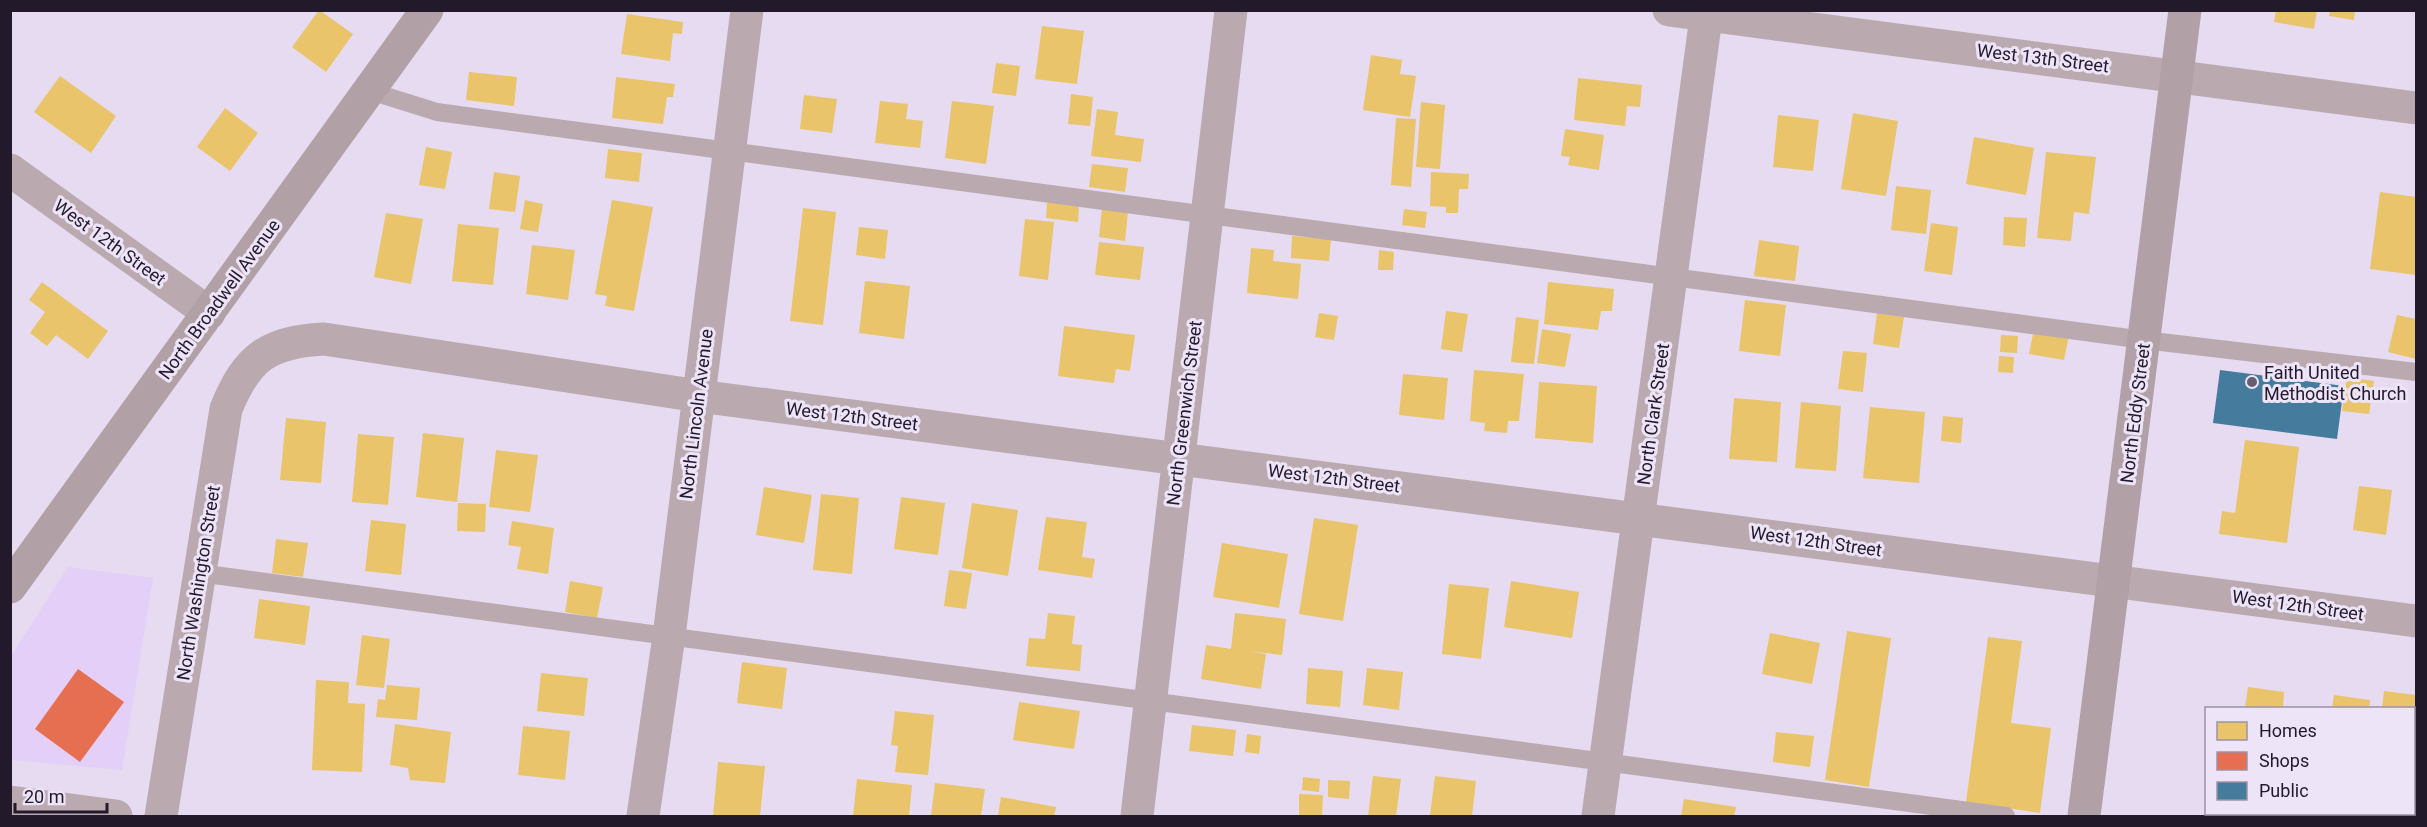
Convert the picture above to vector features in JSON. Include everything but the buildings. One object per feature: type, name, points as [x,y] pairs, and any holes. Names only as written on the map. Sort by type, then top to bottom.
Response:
[{"type":"main road","name":"North Broadwell Avenue","points":[[10,587],[427,10]]},
{"type":"main road","name":"North Eddy Street","points":[[2084,816],[2185,10]]},
{"type":"street","name":"North Lincoln Avenue","points":[[643,816],[669,636],[747,10]]},
{"type":"street","name":"North Greenwich Street","points":[[1137,816],[1231,10]]},
{"type":"street","name":"West 13th Street","points":[[1669,10],[1707,13],[2416,108]]},
{"type":"street","name":"North Clark Street","points":[[1598,816],[1707,13]]},
{"type":"street","name":"West 12th Street","points":[[10,171],[209,313]]},
{"type":"street","name":"West 12th Street","points":[[257,359],[269,349],[301,340],[324,339],[699,396],[2416,621]]},
{"type":"street","name":"North Washington Street","points":[[161,816],[226,409],[236,384],[257,359]]},
{"type":"street","points":[[10,802],[116,816]]},
{"type":"lane","points":[[370,91],[437,112],[2144,340],[2416,372]]},
{"type":"lane","points":[[200,573],[2006,816]]},
{"type":"shaded area","points":[[68,567],[153,578],[122,770],[11,760],[10,658]]},
{"type":"place","name":"Faith United Methodist Church","points":[[2252,382]]}]
